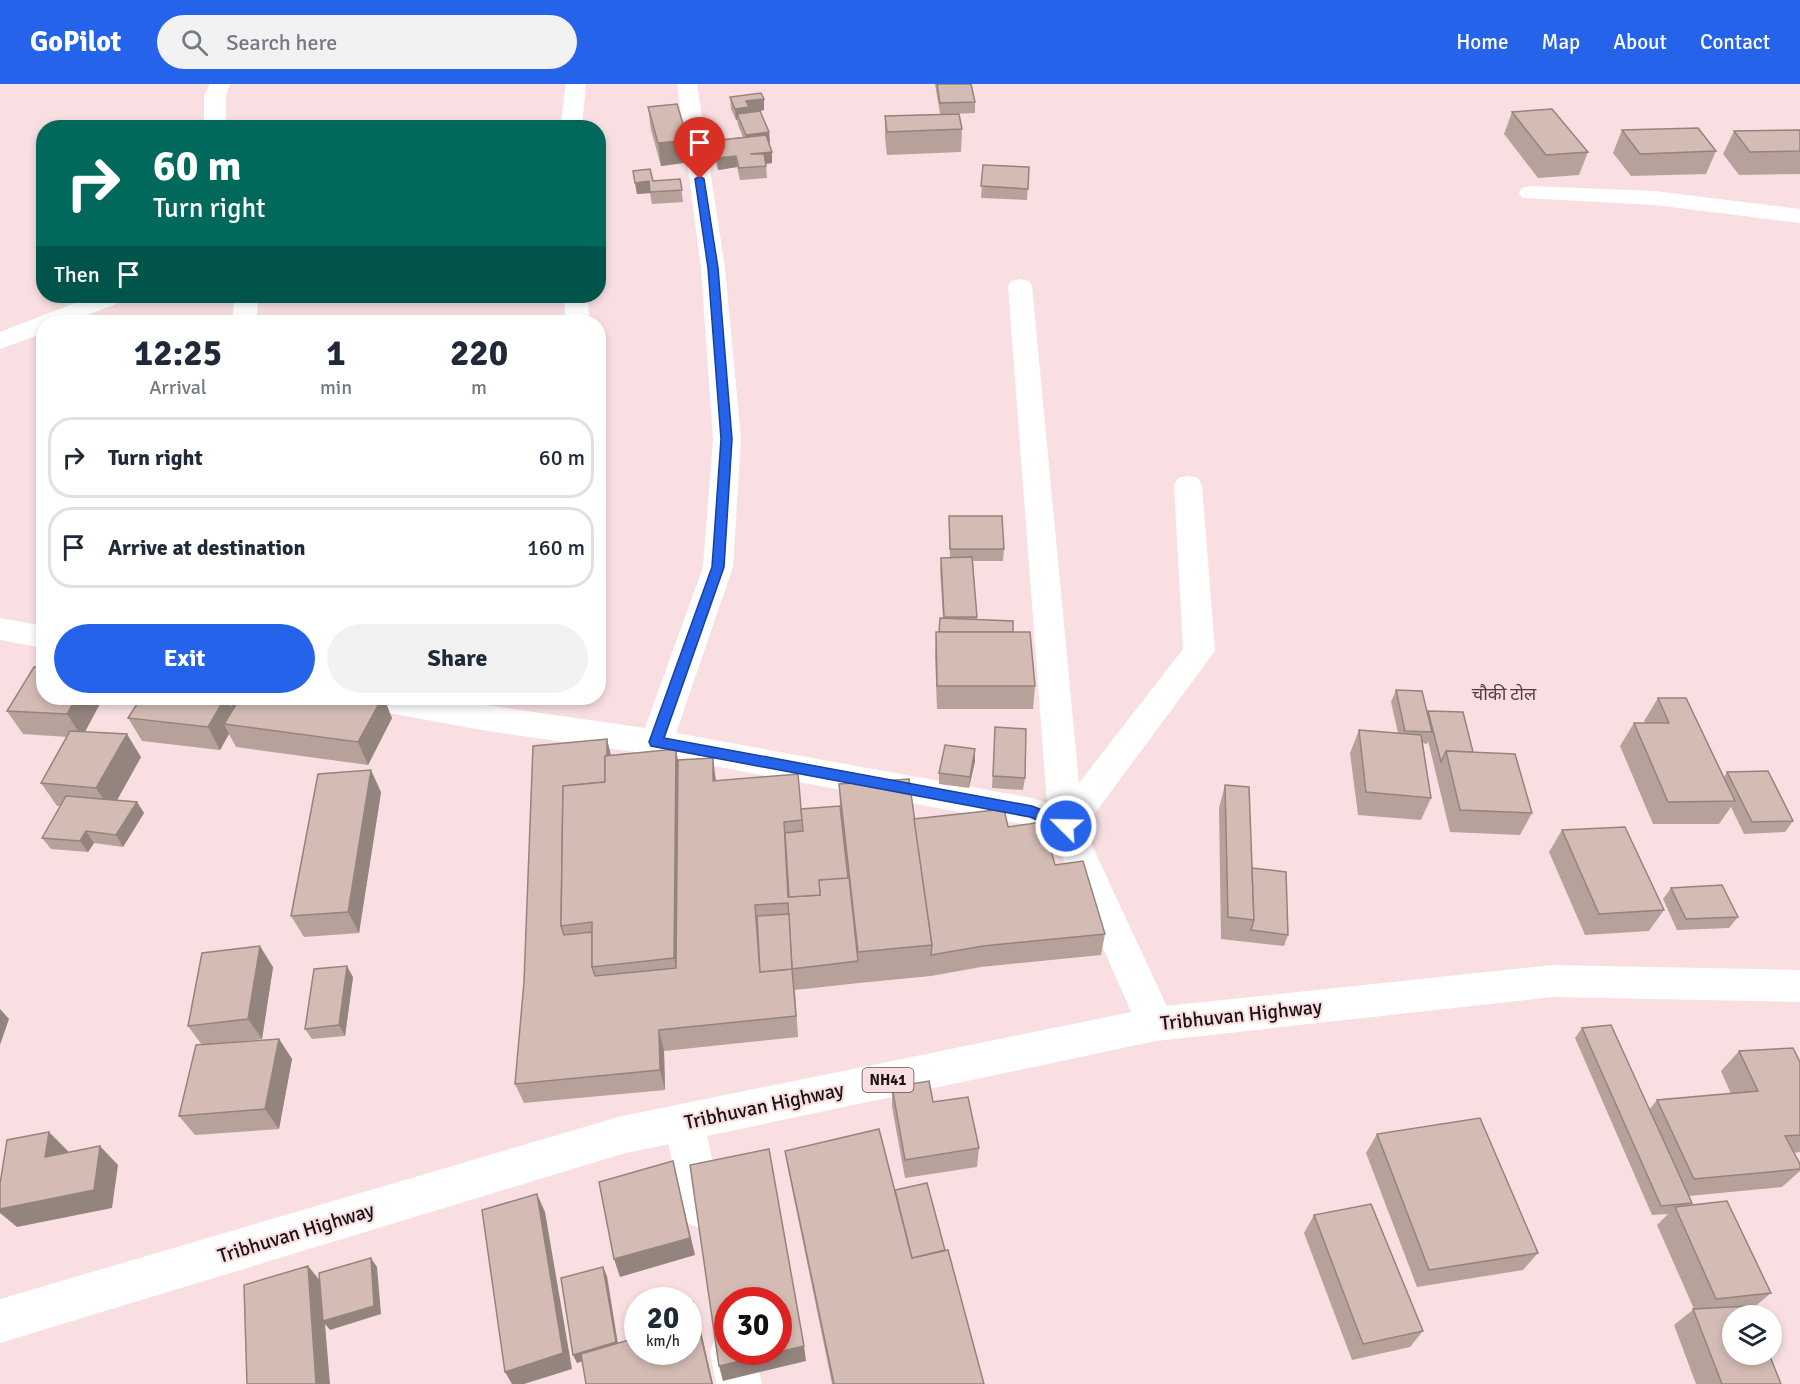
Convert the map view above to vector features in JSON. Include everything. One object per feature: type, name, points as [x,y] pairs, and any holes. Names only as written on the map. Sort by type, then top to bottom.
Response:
[{"type":"street","points":[[215,120],[215,96],[220,84]]},
{"type":"street","points":[[572,120],[576,84]]},
{"type":"street","points":[[656,742],[718,567],[727,439],[713,268],[687,84]]},
{"type":"street","points":[[1530,193],[1654,198],[1800,216]]},
{"type":"street","points":[[1020,286],[1066,826],[1156,1024]]},
{"type":"street","points":[[66,315],[97,303]]},
{"type":"street","points":[[0,341],[36,327]]},
{"type":"street","points":[[1066,826],[1199,651],[1188,485]]},
{"type":"street","points":[[0,629],[36,636]]},
{"type":"street","points":[[455,705],[491,708],[656,742],[1032,812],[1066,826]]},
{"type":"street","name":"Tribhuvan Highway","points":[[0,1321],[622,1135],[1156,1024],[1553,981],[1800,986]]},
{"type":"street","points":[[684,1122],[711,1249]]},
{"type":"street","points":[[735,1365],[739,1384]]},
{"type":"building","points":[[937,84],[971,84],[975,102],[940,103]]},
{"type":"building","points":[[761,93],[764,99],[746,101],[749,107],[735,109],[730,97]]},
{"type":"building","points":[[677,104],[688,140],[658,143],[648,107]]},
{"type":"building","points":[[1552,109],[1588,152],[1546,155],[1512,112]]},
{"type":"building","points":[[760,111],[769,132],[746,135],[737,114]]},
{"type":"building","points":[[959,114],[962,129],[887,132],[885,116]]},
{"type":"building","points":[[1698,128],[1716,151],[1640,154],[1622,130]]},
{"type":"building","points":[[1800,130],[1800,151],[1750,152],[1734,131]]},
{"type":"building","points":[[766,135],[772,152],[750,154],[764,154],[766,166],[739,168],[736,156],[717,158],[712,141]]},
{"type":"building","points":[[983,165],[1029,167],[1028,189],[981,186]]},
{"type":"building","points":[[650,169],[653,181],[680,179],[682,190],[650,192],[649,181],[635,183],[633,171]]},
{"type":"building","points":[[949,516],[1002,516],[1004,549],[950,549]]},
{"type":"building","points":[[972,557],[977,617],[944,617],[941,558]]},
{"type":"building","points":[[940,618],[1013,621],[1013,632],[939,632]]},
{"type":"building","points":[[936,632],[1030,632],[1035,686],[937,686]]},
{"type":"building","points":[[34,667],[36,667],[36,705],[72,705],[67,714],[7,711]]},
{"type":"building","points":[[1396,690],[1422,691],[1432,732],[1405,731]]},
{"type":"building","points":[[1658,698],[1686,698],[1735,801],[1668,802],[1634,723],[1669,723]]},
{"type":"building","points":[[136,705],[221,705],[208,727],[128,718]]},
{"type":"building","points":[[236,705],[378,705],[358,742],[224,724]]},
{"type":"building","points":[[1428,711],[1463,712],[1473,752],[1446,751],[1441,762]]},
{"type":"building","points":[[995,727],[1026,729],[1025,778],[993,776]]},
{"type":"building","points":[[1359,730],[1421,735],[1431,798],[1366,792]]},
{"type":"building","points":[[70,731],[127,734],[96,788],[41,783]]},
{"type":"building","points":[[607,739],[605,782],[563,786],[561,926],[564,935],[592,932],[592,967],[595,976],[676,968],[678,760],[713,758],[713,781],[798,774],[802,820],[784,822],[788,897],[820,895],[819,880],[849,877],[858,961],[792,969],[796,1016],[659,1030],[660,1070],[515,1084],[524,982],[533,746]],"holes":[[[788,903],[792,969],[760,972],[755,905]]]},
{"type":"building","points":[[945,745],[975,749],[970,777],[939,773]]},
{"type":"building","points":[[676,749],[674,958],[592,967],[592,922],[561,926],[563,786],[605,782],[605,756]]},
{"type":"building","points":[[1446,751],[1515,754],[1532,813],[1460,810]]},
{"type":"building","points":[[371,770],[348,912],[291,916],[318,774]]},
{"type":"building","points":[[1768,771],[1793,821],[1752,822],[1727,772]]},
{"type":"building","points":[[909,779],[932,945],[858,952],[839,784]]},
{"type":"building","points":[[1225,785],[1249,787],[1254,920],[1228,917]]},
{"type":"building","points":[[66,796],[137,802],[116,835],[86,831],[80,841],[42,838]]},
{"type":"building","points":[[840,806],[848,878],[819,880],[820,895],[789,897],[785,833],[803,831],[801,809]]},
{"type":"building","points":[[1004,809],[1008,827],[1043,822],[1055,865],[1083,861],[1105,934],[983,946],[931,955],[932,945],[914,819]]},
{"type":"building","points":[[1625,827],[1664,910],[1599,914],[1562,830]]},
{"type":"building","points":[[1252,868],[1286,872],[1288,935],[1251,930],[1254,920]]},
{"type":"building","points":[[1722,885],[1738,917],[1686,919],[1671,888]]},
{"type":"building","points":[[789,914],[792,969],[760,972],[757,916]]},
{"type":"building","points":[[260,946],[248,1019],[188,1026],[202,953]]},
{"type":"building","points":[[347,966],[339,1025],[305,1029],[314,969]]},
{"type":"building","points":[[1611,1025],[1692,1203],[1661,1206],[1582,1028]]},
{"type":"building","points":[[279,1039],[265,1109],[179,1116],[196,1045]]},
{"type":"building","points":[[1793,1048],[1800,1062],[1800,1135],[1785,1136],[1800,1164],[1800,1169],[1694,1179],[1657,1100],[1758,1091],[1739,1051]]},
{"type":"building","points":[[929,1081],[933,1102],[968,1097],[979,1148],[905,1160],[892,1087]]},
{"type":"building","points":[[1480,1118],[1538,1253],[1429,1270],[1377,1134]]},
{"type":"building","points":[[879,1129],[912,1258],[948,1250],[984,1384],[834,1384],[785,1151]]},
{"type":"building","points":[[49,1132],[45,1157],[100,1146],[94,1190],[0,1209],[0,1184],[7,1140]]},
{"type":"building","points":[[769,1149],[804,1346],[792,1349],[792,1287],[714,1287],[714,1331],[690,1165]]},
{"type":"building","points":[[673,1161],[690,1238],[614,1259],[599,1182]]},
{"type":"building","points":[[927,1183],[945,1250],[912,1258],[895,1190]]},
{"type":"building","points":[[537,1194],[563,1353],[505,1372],[482,1210]]},
{"type":"building","points":[[1727,1201],[1771,1293],[1716,1299],[1675,1207]]},
{"type":"building","points":[[1371,1204],[1423,1331],[1363,1344],[1314,1215]]},
{"type":"building","points":[[371,1258],[374,1306],[323,1321],[319,1273]]},
{"type":"building","points":[[308,1266],[316,1384],[247,1384],[244,1285]]},
{"type":"building","points":[[603,1267],[616,1342],[573,1355],[561,1278]]},
{"type":"building","points":[[1722,1307],[1722,1365],[1773,1365],[1781,1384],[1722,1384],[1693,1309]]},
{"type":"building","points":[[624,1341],[624,1365],[702,1365],[702,1341],[712,1384],[586,1384],[581,1354]]},
{"type":"district","name":"चौकी टोल","points":[[1504,694]]},
{"type":"route","points":[[700,179],[713,268],[727,439],[718,567],[656,742],[1032,812],[1066,826]]}]
